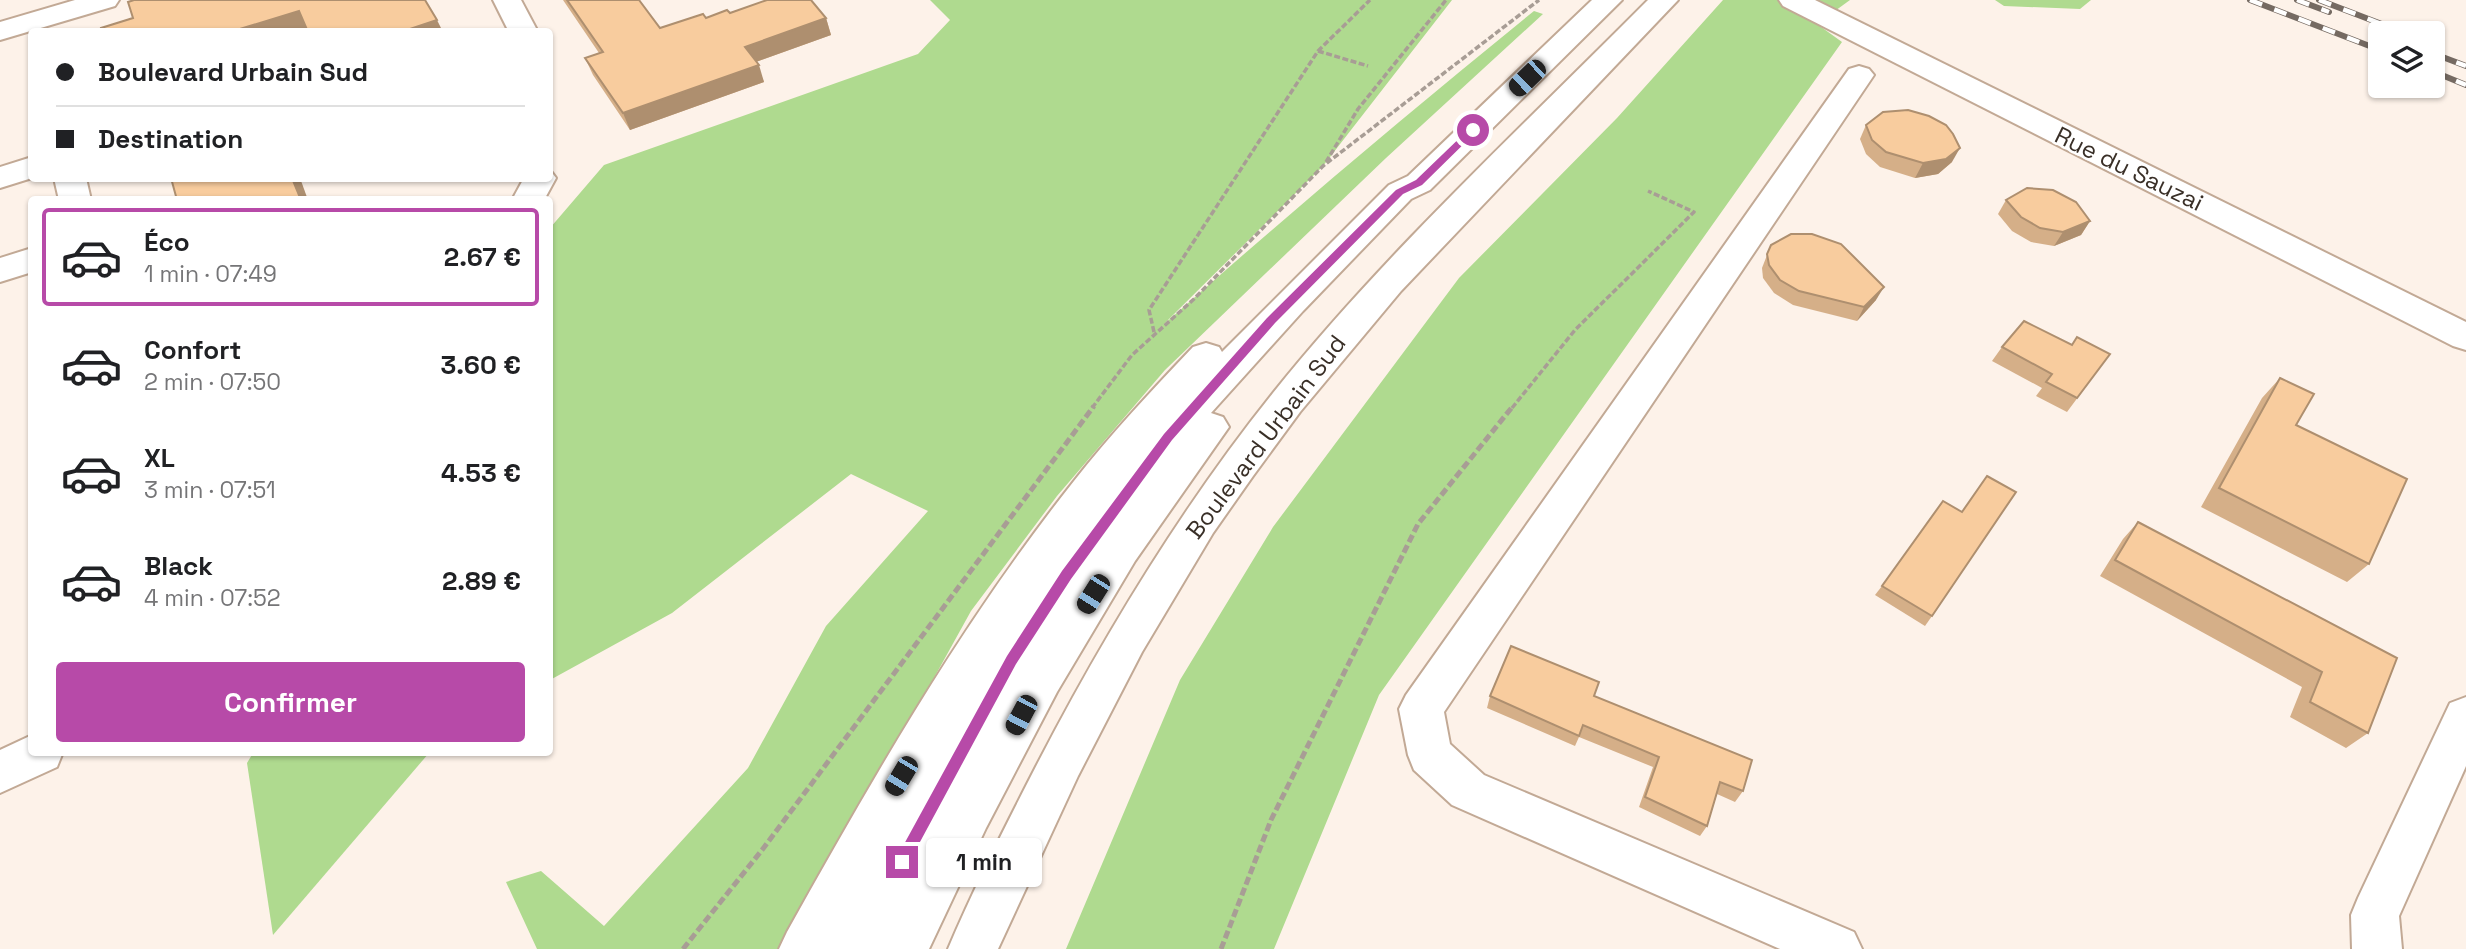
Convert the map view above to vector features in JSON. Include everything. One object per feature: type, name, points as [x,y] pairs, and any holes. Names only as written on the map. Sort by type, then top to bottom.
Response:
[{"type":"main road","points":[[0,31],[36,26],[105,0]]},
{"type":"main road","points":[[507,0],[522,28]]},
{"type":"main road","points":[[856,949],[1012,660],[1066,575],[1121,497],[1168,437],[1271,321],[1399,192],[1419,183],[1608,0]]},
{"type":"main road","name":"Boulevard Urbain Sud","points":[[974,949],[1041,799],[1086,711],[1144,609],[1239,464],[1317,364],[1410,260],[1664,0]]},
{"type":"main road","name":"Rue du Sauzai","points":[[1793,0],[2466,337]]},
{"type":"main road","points":[[1837,949],[1468,790],[1430,755],[1421,709],[1860,75]]},
{"type":"main road","points":[[0,178],[28,168]]},
{"type":"main road","points":[[804,949],[866,834],[967,667],[1058,530],[1104,470],[1143,423],[1250,310],[1376,192],[1419,183]]},
{"type":"main road","points":[[904,949],[987,777],[1043,674],[1112,563],[1193,448],[1247,380],[1292,328],[1414,199],[1419,183]]},
{"type":"main road","points":[[0,270],[28,260]]},
{"type":"main road","points":[[2377,949],[2375,915],[2466,717]]},
{"type":"main road","points":[[0,772],[33,756]]},
{"type":"path","points":[[1154,332],[1149,310],[1318,51],[1370,0]]},
{"type":"path","points":[[1446,0],[1358,109],[1323,166],[1539,0]]},
{"type":"path","points":[[1318,51],[1367,66]]},
{"type":"path","points":[[1221,949],[1271,820],[1418,524],[1575,330],[1694,212],[1648,191]]},
{"type":"green space","points":[[930,0],[1452,0],[1323,166],[1162,326],[1487,49],[1534,11],[1543,14],[1386,158],[1165,370],[1057,496],[971,611],[784,949],[537,949],[506,882],[541,871],[604,926],[748,768],[826,626],[928,511],[851,474],[672,613],[553,678],[553,224],[604,165],[918,54],[950,20]]},
{"type":"green space","points":[[1723,0],[1850,0],[1817,24],[1842,42],[1379,695],[1274,949],[1066,949],[1180,680],[1273,527],[1459,278],[1617,118]]},
{"type":"green space","points":[[1995,0],[2091,0],[2080,9],[2004,6]]},
{"type":"green space","points":[[251,756],[426,756],[273,935],[247,763]]},
{"type":"building","points":[[425,0],[437,20],[413,28],[306,28],[299,11],[243,28],[101,28],[133,18],[128,2]]},
{"type":"building","points":[[567,0],[639,0],[660,28],[703,14],[706,18],[727,10],[730,13],[767,0],[811,0],[826,18],[745,47],[759,65],[623,113],[585,58],[603,52]]},
{"type":"building","points":[[1908,110],[1929,116],[1946,125],[1960,148],[1946,159],[1923,163],[1886,152],[1872,140],[1866,125],[1883,112]]},
{"type":"building","points":[[172,182],[294,182],[299,196],[176,196]]},
{"type":"building","points":[[2027,188],[2053,190],[2076,202],[2090,221],[2063,232],[2040,228],[2021,217],[2006,200]]},
{"type":"building","points":[[1791,234],[1812,234],[1841,244],[1884,287],[1864,307],[1799,291],[1780,280],[1769,265],[1767,254],[1771,245]]},
{"type":"building","points":[[2024,321],[2072,345],[2077,337],[2110,354],[2077,398],[2046,382],[2052,374],[2002,347]]},
{"type":"building","points":[[2280,378],[2314,394],[2296,425],[2407,479],[2369,564],[2219,488]]},
{"type":"building","points":[[1987,476],[2016,492],[1932,616],[1882,586],[1943,501],[1962,512]]},
{"type":"building","points":[[2138,522],[2397,658],[2368,733],[2310,702],[2322,672],[2115,560]]},
{"type":"building","points":[[1511,646],[1599,682],[1594,696],[1752,760],[1743,791],[1720,782],[1707,826],[1645,797],[1659,757],[1583,725],[1579,736],[1490,696]]},
{"type":"railway","points":[[2250,0],[2368,45]]},
{"type":"railway","points":[[2297,0],[2329,12]]},
{"type":"railway","points":[[2319,0],[2374,21]]},
{"type":"railway","points":[[2445,58],[2466,66]]},
{"type":"railway","points":[[2445,76],[2466,85]]},
{"type":"route","points":[[902,862],[1012,660],[1066,575],[1121,497],[1219,377],[1271,321],[1399,192],[1419,183],[1473,130]]}]
